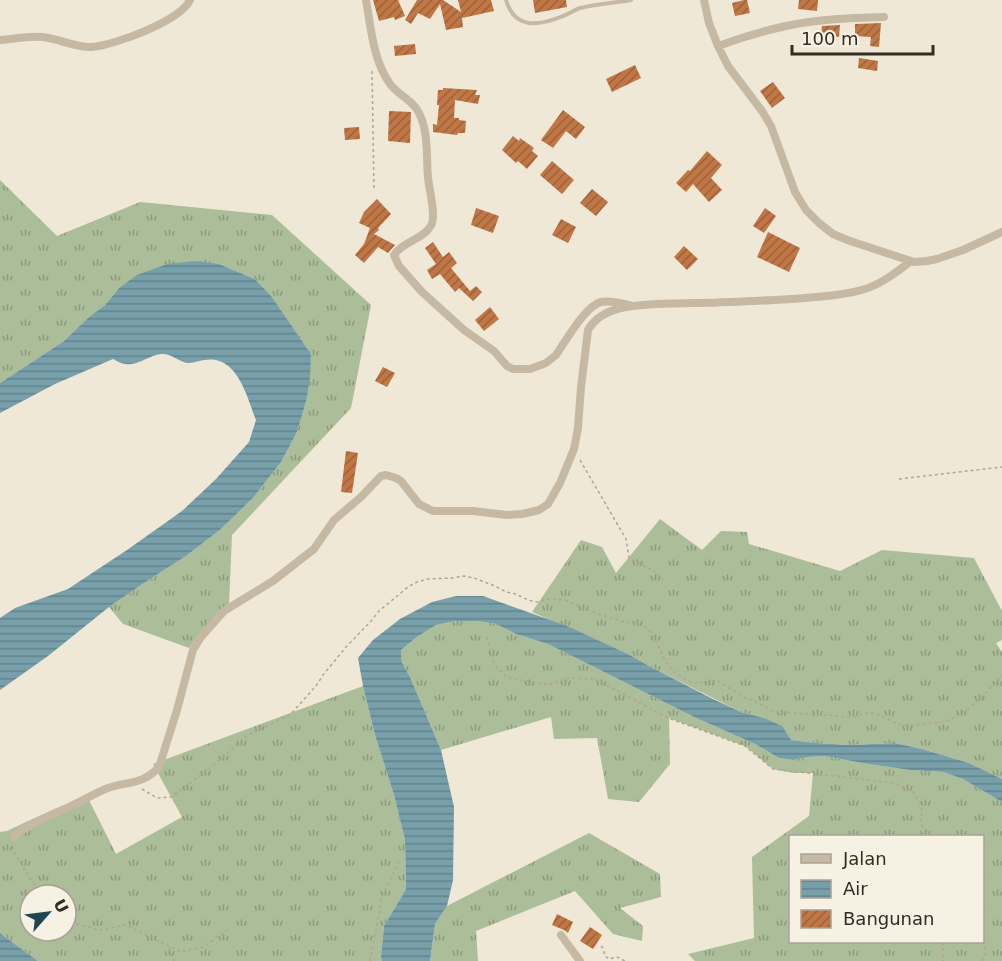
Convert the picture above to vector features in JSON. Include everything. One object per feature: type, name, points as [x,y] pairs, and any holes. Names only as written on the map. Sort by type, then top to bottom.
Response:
[{"type":"street","points":[[0,40],[40,37],[95,46],[140,34],[181,12],[190,0]]},
{"type":"street","points":[[366,0],[377,55],[385,75],[391,85],[419,113],[425,132],[433,220],[428,230],[394,255],[408,277],[464,330],[494,351],[507,366],[513,369],[530,369],[551,360],[593,305],[612,302],[633,306]]},
{"type":"street","points":[[704,0],[718,46],[728,66],[771,126],[795,192],[806,210],[833,234],[911,261],[927,261],[963,250],[1002,232]]},
{"type":"street","points":[[718,46],[787,26],[842,18],[884,17]]},
{"type":"street","points":[[14,837],[39,821],[108,788],[148,777],[159,767],[193,650],[208,627],[224,611],[273,581],[314,549],[334,520],[381,476],[396,478],[419,504],[433,511],[473,511],[507,515],[529,513],[548,504],[560,483],[574,449],[588,330],[603,315],[620,308],[659,303],[752,302],[843,294],[868,288],[886,279],[911,261]]},
{"type":"street","points":[[561,935],[580,961]]},
{"type":"lane","points":[[506,0],[513,15],[521,22],[537,24],[563,16],[578,8],[631,0]]},
{"type":"path","points":[[372,70],[374,189]]},
{"type":"path","points":[[574,449],[626,539],[629,558],[654,571],[663,580]]},
{"type":"path","points":[[899,479],[1002,467]]},
{"type":"path","points":[[131,783],[157,798],[171,797],[210,768],[248,735],[291,714],[316,686],[333,661],[380,611],[408,587],[428,579],[464,576],[474,578],[528,600],[537,602],[548,599],[566,600],[616,620],[645,627],[651,632],[667,664],[682,677],[694,683],[716,680],[774,712],[847,718],[868,713],[901,725],[911,726],[942,722],[966,710],[991,689],[1002,676]]},
{"type":"path","points":[[487,637],[494,664],[508,678],[549,685],[567,678],[595,679],[668,718],[745,746],[773,769],[895,783],[913,792],[922,806],[921,824],[929,835]]},
{"type":"path","points":[[14,837],[12,849],[33,883]]},
{"type":"path","points":[[370,961],[382,897],[400,859]]},
{"type":"path","points":[[78,924],[101,930],[126,925],[180,952],[203,947],[229,930]]},
{"type":"path","points":[[942,943],[943,961]]},
{"type":"path","points":[[982,961],[986,953],[983,943]]},
{"type":"path","points":[[601,946],[605,956],[609,959],[617,957],[625,961]]},
{"type":"path","points":[[169,947],[174,961]]},
{"type":"green space","points":[[0,180],[57,236],[140,202],[272,215],[371,305],[351,408],[232,535],[229,605],[189,648],[123,624],[109,607],[186,556],[221,529],[253,498],[281,462],[297,432],[306,402],[311,354],[272,297],[255,279],[219,264],[119,288],[105,305],[64,341],[0,383]]},
{"type":"green space","points":[[660,519],[702,550],[721,531],[747,532],[749,544],[840,571],[882,550],[974,558],[1002,611],[1002,640],[996,643],[1002,652],[1002,779],[969,763],[895,743],[850,745],[791,740],[764,718],[741,712],[630,655],[532,612],[581,540],[602,547],[616,573]]},
{"type":"green space","points":[[456,621],[496,624],[516,634],[548,644],[694,717],[755,744],[779,758],[793,760],[824,756],[910,770],[943,772],[963,779],[1002,802],[1002,961],[695,961],[688,954],[754,938],[752,857],[809,816],[813,773],[793,773],[773,769],[745,746],[669,718],[670,764],[639,802],[608,799],[597,738],[554,739],[551,717],[441,750],[402,663],[401,650],[436,625]]},
{"type":"green space","points":[[363,686],[405,840],[406,889],[384,926],[382,961],[38,961],[0,933],[0,832],[87,796],[116,854],[182,817],[153,764]]},
{"type":"green space","points":[[589,833],[660,874],[661,897],[620,908],[643,926],[642,941],[613,934],[575,891],[476,931],[478,961],[430,961],[435,924],[447,906]]},
{"type":"water","points":[[195,261],[219,264],[255,279],[272,297],[311,354],[306,402],[297,432],[281,462],[253,498],[221,529],[186,556],[109,607],[48,656],[0,690],[0,618],[15,608],[68,589],[182,511],[216,479],[249,442],[256,420],[237,376],[224,363],[216,360],[188,363],[161,354],[130,364],[123,364],[113,359],[55,384],[0,413],[0,383],[64,341],[105,305],[119,288],[137,275],[167,264]]},
{"type":"water","points":[[456,596],[483,596],[567,626],[630,655],[713,699],[741,712],[782,726],[791,740],[850,745],[895,743],[969,763],[1002,779],[1002,802],[963,779],[943,772],[910,770],[824,756],[793,760],[779,758],[755,744],[694,717],[548,644],[516,634],[496,624],[456,621],[436,625],[401,650],[402,663],[441,750],[454,807],[453,880],[447,906],[435,924],[430,961],[382,961],[384,926],[406,889],[405,840],[375,735],[358,658],[373,640],[400,619],[432,602]]},
{"type":"water","points":[[0,933],[38,961],[0,961]]},
{"type":"building","points":[[373,0],[398,0],[405,16],[395,20],[394,17],[379,21]]},
{"type":"building","points":[[417,0],[443,0],[461,12],[458,0],[491,0],[494,11],[462,18],[463,27],[446,30],[440,4],[430,19],[418,13],[411,24],[405,20]]},
{"type":"building","points":[[533,0],[566,0],[567,7],[535,13]]},
{"type":"building","points":[[747,0],[750,13],[735,16],[732,3]]},
{"type":"building","points":[[799,0],[818,0],[817,11],[798,9]]},
{"type":"building","points":[[881,23],[879,47],[870,46],[871,37],[855,36],[855,24]]},
{"type":"building","points":[[840,25],[839,37],[821,35],[822,26]]},
{"type":"building","points":[[415,44],[416,54],[395,56],[394,46]]},
{"type":"building","points":[[859,58],[878,61],[877,71],[858,68]]},
{"type":"building","points":[[635,65],[641,78],[612,92],[606,79]]},
{"type":"building","points":[[773,82],[785,98],[772,108],[760,91]]},
{"type":"building","points":[[443,88],[477,90],[475,95],[480,95],[478,104],[455,100],[454,118],[466,121],[465,133],[457,135],[433,132],[433,124],[437,125],[438,90],[443,90]]},
{"type":"building","points":[[563,110],[585,127],[576,139],[566,131],[553,148],[541,140]]},
{"type":"building","points":[[389,111],[411,112],[410,143],[388,141]]},
{"type":"building","points":[[359,127],[360,139],[345,140],[344,128]]},
{"type":"building","points":[[513,136],[534,148],[532,151],[538,156],[527,169],[518,161],[516,163],[502,150]]},
{"type":"building","points":[[707,151],[722,165],[711,178],[722,190],[709,202],[693,184],[686,192],[676,183]]},
{"type":"building","points":[[552,161],[574,180],[562,194],[540,175]]},
{"type":"building","points":[[592,189],[608,202],[596,216],[580,203]]},
{"type":"building","points":[[377,199],[391,214],[374,234],[395,245],[388,253],[378,247],[364,263],[355,255],[364,244],[370,228],[359,223],[364,212]]},
{"type":"building","points":[[476,208],[499,216],[493,233],[471,225]]},
{"type":"building","points":[[765,208],[776,216],[764,233],[753,226]]},
{"type":"building","points":[[561,219],[576,227],[568,243],[552,235]]},
{"type":"building","points":[[768,232],[800,248],[789,272],[757,257]]},
{"type":"building","points":[[433,242],[443,257],[449,252],[457,263],[451,268],[470,291],[476,286],[482,292],[473,301],[459,288],[455,292],[440,274],[432,279],[427,270],[436,264],[425,248]]},
{"type":"building","points":[[684,246],[698,259],[687,270],[674,257]]},
{"type":"building","points":[[490,307],[499,319],[484,331],[475,320]]},
{"type":"building","points":[[383,367],[395,373],[387,387],[375,381]]},
{"type":"building","points":[[346,451],[358,453],[352,493],[341,492]]},
{"type":"building","points":[[557,914],[573,922],[568,933],[552,925]]},
{"type":"building","points":[[590,927],[602,935],[593,949],[580,941]]}]
